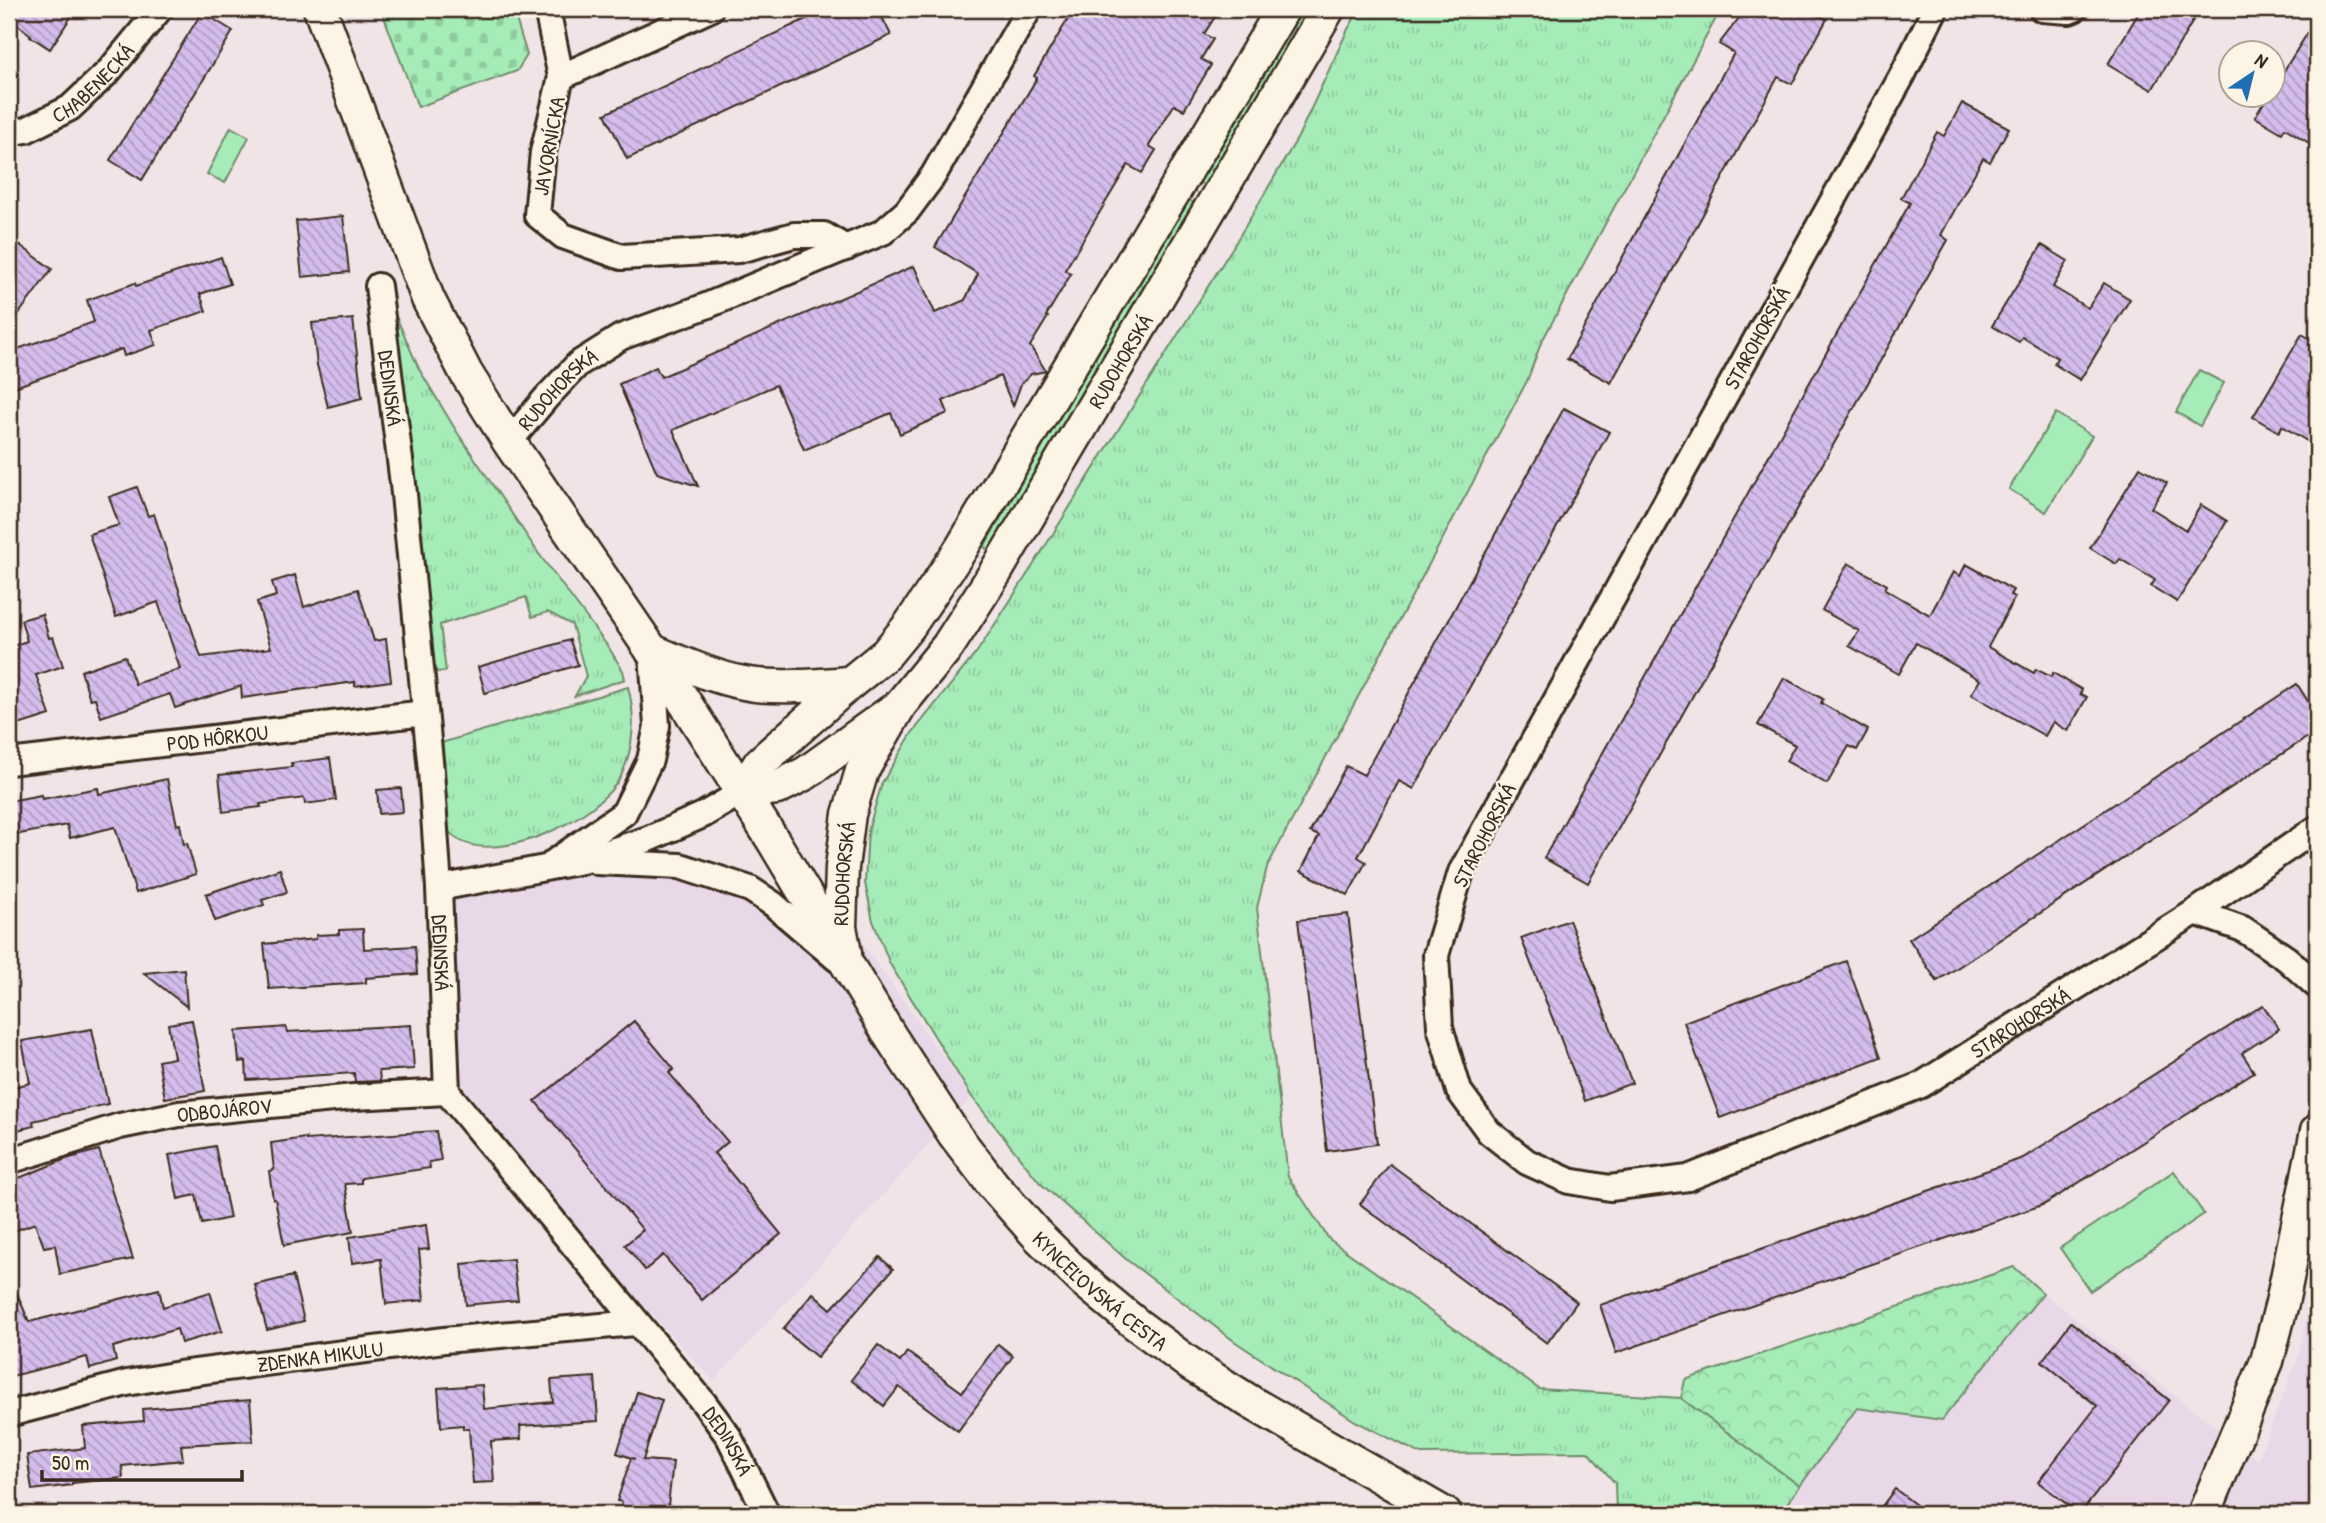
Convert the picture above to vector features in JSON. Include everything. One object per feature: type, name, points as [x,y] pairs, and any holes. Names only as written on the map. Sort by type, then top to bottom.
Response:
[{"type":"street","name":"CHABENECKÁ","points":[[9,133],[26,130],[70,108],[109,71],[160,9]]},
{"type":"street","name":"KYNCEĽOVSKÁ CESTA","points":[[320,9],[428,299],[466,373],[509,442],[652,651],[742,792],[890,1036],[954,1134],[993,1185],[1038,1236],[1084,1281],[1136,1324],[1190,1364],[1252,1403],[1445,1514]]},
{"type":"street","name":"JAVORNÍCKA","points":[[547,9],[561,77],[543,152],[537,215],[563,236],[622,257],[739,250],[794,235],[824,235],[846,248]]},
{"type":"street","name":"JAVORNÍCKA","points":[[561,77],[710,9]]},
{"type":"street","name":"RUDOHORSKÁ","points":[[509,442],[578,364],[621,337],[706,306],[883,232],[907,211],[933,176],[1029,9]]},
{"type":"street","name":"RUDOHORSKÁ","points":[[742,792],[760,763],[886,654],[901,636],[961,549],[1283,9]]},
{"type":"street","name":"RUDOHORSKÁ","points":[[848,968],[840,927],[842,867],[849,814],[862,771],[900,705],[948,646],[995,573],[1328,9]]},
{"type":"street","name":"STAROHORSKÁ","points":[[1935,9],[1902,76],[1461,872],[1436,955],[1440,1027],[1459,1091],[1489,1132],[1527,1162],[1569,1181],[1610,1188],[1688,1178],[1921,1085],[2195,912],[2317,828]]},
{"type":"street","points":[[2042,9],[2074,9]]},
{"type":"street","name":"DEDINSKÁ","points":[[378,286],[403,484],[425,713],[439,888],[447,1092],[704,1404],[729,1437],[767,1514]]},
{"type":"street","points":[[545,868],[624,813],[650,761],[657,726],[652,651],[754,685],[850,683]]},
{"type":"street","name":"RUDOHORSKÁ","points":[[742,792],[777,788],[806,773],[900,705]]},
{"type":"street","name":"POD HÔRKOU","points":[[9,762],[425,713]]},
{"type":"street","points":[[439,888],[582,861],[648,839],[703,815],[742,792]]},
{"type":"street","points":[[582,861],[680,866],[750,889],[773,904],[848,968]]},
{"type":"street","points":[[2195,912],[2243,929],[2287,959],[2317,986]]},
{"type":"street","name":"ODBOJÁROV","points":[[9,1161],[120,1126],[179,1114],[354,1097],[447,1092]]},
{"type":"street","points":[[2204,1514],[2267,1361],[2282,1303],[2317,1131]]},
{"type":"street","name":"ZDENKA MIKULU","points":[[9,1414],[127,1383],[180,1374],[431,1342],[635,1322]]},
{"type":"shaded area","points":[[577,853],[733,882],[847,922],[972,1097],[714,1381],[639,1300],[452,1073],[450,883]]},
{"type":"shaded area","points":[[2317,1270],[2317,1514],[1779,1514],[1857,1408],[1943,1420],[2043,1293],[2258,1460],[2298,1358]]},
{"type":"green space","points":[[381,9],[513,9],[527,55],[517,71],[418,107]]},
{"type":"green space","points":[[1300,9],[1310,9],[1206,187],[1199,182]]},
{"type":"green space","points":[[1360,9],[1721,9],[1541,343],[1527,381],[1267,867],[1257,908],[1288,1177],[1329,1239],[1539,1389],[1681,1398],[1800,1486],[1779,1514],[1616,1514],[1615,1483],[1588,1452],[1421,1454],[1355,1421],[1234,1341],[1127,1260],[1040,1183],[972,1097],[890,964],[873,921],[865,883],[868,831],[882,783],[912,733],[977,652],[1236,242],[1298,137]]},
{"type":"green space","points":[[231,127],[249,137],[225,183],[207,174]]},
{"type":"green space","points":[[1188,199],[1196,204],[991,551],[985,548],[986,543]]},
{"type":"green space","points":[[383,287],[419,369],[457,432],[539,554],[609,648],[625,679],[575,696],[586,676],[572,625],[548,612],[532,617],[526,597],[440,625],[446,671],[437,672],[426,657]]},
{"type":"green space","points":[[2199,370],[2224,383],[2200,426],[2176,412]]},
{"type":"green space","points":[[2056,413],[2092,436],[2046,512],[2009,489]]},
{"type":"green space","points":[[628,687],[633,721],[629,754],[621,776],[610,792],[593,807],[547,833],[522,842],[498,846],[476,846],[457,839],[447,830],[442,818],[441,743]]},
{"type":"green space","points":[[2174,1171],[2204,1214],[2090,1291],[2060,1248]]},
{"type":"green space","points":[[2014,1267],[2043,1293],[1942,1420],[1857,1408],[1800,1486],[1681,1398],[1685,1380]]},
{"type":"building","points":[[9,9],[76,9],[50,49],[9,18]]},
{"type":"building","points":[[827,9],[878,9],[891,35],[627,159],[605,114]]},
{"type":"building","points":[[1074,9],[1220,9],[1204,34],[1213,39],[1201,59],[1211,65],[1184,110],[1174,105],[1149,146],[1156,150],[1142,173],[1128,165],[1065,270],[1071,274],[1030,346],[1046,371],[1031,374],[1021,384],[1013,406],[1000,376],[943,401],[948,413],[900,434],[891,413],[804,450],[776,385],[673,430],[698,486],[657,473],[619,384],[656,367],[661,377],[914,266],[935,313],[965,300],[978,274],[935,247],[1037,78],[1034,76]]},
{"type":"building","points":[[1746,9],[1799,9],[1827,19],[1792,84],[1778,77],[1611,383],[1567,359],[1734,53],[1719,44]]},
{"type":"building","points":[[2141,9],[2200,9],[2152,90],[2108,64]]},
{"type":"building","points":[[202,12],[233,31],[142,180],[110,160]]},
{"type":"building","points":[[2317,18],[2317,148],[2285,128],[2282,133],[2255,117],[2260,108],[2288,108],[2288,64]]},
{"type":"building","points":[[1962,103],[2009,128],[1990,162],[1983,158],[1941,235],[1948,240],[1588,883],[1544,858],[1910,203],[1901,198],[1937,132],[1944,136]]},
{"type":"building","points":[[343,216],[349,272],[302,277],[296,221]]},
{"type":"building","points":[[9,237],[52,269],[9,327]]},
{"type":"building","points":[[2042,245],[2068,261],[2053,287],[2088,308],[2104,283],[2130,299],[2080,380],[2054,364],[2057,358],[2022,337],[2019,342],[1992,326]]},
{"type":"building","points":[[221,257],[230,284],[200,294],[206,311],[151,330],[156,345],[124,356],[122,349],[9,389],[9,352],[94,322],[87,300]]},
{"type":"building","points":[[353,319],[362,398],[328,407],[317,365],[312,323]]},
{"type":"building","points":[[2302,334],[2317,343],[2317,447],[2282,426],[2279,432],[2253,417]]},
{"type":"building","points":[[1564,408],[1609,432],[1414,789],[1399,781],[1358,857],[1366,862],[1348,895],[1301,871],[1319,836],[1310,832],[1346,766],[1364,775]]},
{"type":"building","points":[[2140,467],[2167,483],[2151,508],[2186,530],[2201,505],[2227,521],[2177,602],[2151,586],[2155,580],[2120,559],[2116,564],[2090,548]]},
{"type":"building","points":[[137,487],[148,516],[154,514],[201,657],[271,648],[257,602],[276,596],[272,582],[295,575],[304,607],[358,589],[374,641],[386,639],[391,681],[355,686],[355,682],[242,698],[241,686],[175,708],[170,694],[101,717],[95,698],[90,699],[81,671],[125,656],[135,684],[180,669],[158,602],[116,617],[89,534],[119,525],[109,497]]},
{"type":"building","points":[[1848,563],[1887,585],[1885,589],[1930,615],[1953,572],[1960,576],[1966,564],[2013,590],[2010,595],[2015,597],[1988,647],[2034,673],[2036,669],[2051,677],[2053,673],[2082,690],[2080,694],[2087,697],[2068,731],[2053,722],[2045,736],[1971,694],[1980,680],[1916,643],[1899,674],[1849,646],[1859,631],[1822,610]]},
{"type":"building","points":[[42,614],[49,638],[53,637],[63,666],[36,675],[50,715],[9,728],[9,647],[27,641],[21,620]]},
{"type":"building","points":[[570,640],[578,665],[485,693],[478,667]]},
{"type":"building","points":[[1784,678],[1823,699],[1821,703],[1868,730],[1857,750],[1849,746],[1827,784],[1786,761],[1795,745],[1758,725]]},
{"type":"building","points":[[2297,684],[2317,715],[2317,731],[1937,981],[1909,939]]},
{"type":"building","points":[[330,758],[336,800],[305,804],[304,798],[223,812],[219,775],[292,767],[291,763]]},
{"type":"building","points":[[167,779],[177,825],[180,824],[184,845],[187,843],[196,874],[136,893],[115,827],[70,838],[67,825],[9,836],[9,801],[41,795],[42,799],[98,788],[99,794]]},
{"type":"building","points":[[401,788],[403,812],[379,814],[377,790]]},
{"type":"building","points":[[280,869],[287,892],[262,900],[264,905],[215,921],[206,894]]},
{"type":"building","points":[[1348,914],[1377,1144],[1327,1151],[1298,920]]},
{"type":"building","points":[[1569,920],[1632,1083],[1585,1101],[1521,938]]},
{"type":"building","points":[[363,929],[364,949],[415,946],[417,974],[366,978],[366,983],[269,989],[264,944],[316,939],[316,935],[339,934],[339,930]]},
{"type":"building","points":[[1846,961],[1881,1057],[1720,1118],[1684,1022]]},
{"type":"building","points":[[184,969],[187,1007],[144,973]]},
{"type":"building","points":[[2263,1005],[2279,1029],[2242,1053],[2254,1072],[2045,1204],[1616,1353],[1600,1305],[2023,1158]]},
{"type":"building","points":[[192,1020],[205,1091],[165,1098],[158,1061],[174,1058],[168,1024]]},
{"type":"building","points":[[634,1021],[674,1069],[669,1073],[728,1142],[714,1153],[781,1234],[702,1300],[663,1255],[645,1270],[625,1245],[643,1230],[535,1101]]},
{"type":"building","points":[[411,1025],[414,1069],[379,1071],[380,1081],[355,1082],[354,1073],[247,1080],[246,1061],[239,1062],[236,1031],[286,1027],[287,1032]]},
{"type":"building","points":[[92,1029],[108,1104],[33,1121],[34,1126],[9,1132],[9,1088],[30,1083],[22,1041]]},
{"type":"building","points":[[436,1131],[441,1160],[429,1162],[430,1168],[361,1178],[361,1183],[345,1184],[353,1232],[284,1245],[269,1171],[274,1170],[271,1143],[306,1138]]},
{"type":"building","points":[[215,1146],[230,1218],[202,1224],[196,1195],[178,1199],[169,1155]]},
{"type":"building","points":[[99,1150],[133,1259],[60,1274],[55,1245],[44,1247],[35,1223],[9,1233],[9,1182],[66,1159]]},
{"type":"building","points":[[1390,1164],[1577,1302],[1547,1343],[1360,1204]]},
{"type":"building","points":[[426,1225],[429,1249],[419,1250],[424,1300],[386,1304],[381,1259],[352,1263],[349,1237]]},
{"type":"building","points":[[880,1257],[893,1269],[817,1357],[783,1329],[813,1293],[831,1309]]},
{"type":"building","points":[[513,1259],[518,1300],[466,1305],[462,1264]]},
{"type":"building","points":[[9,1274],[29,1322],[159,1289],[163,1307],[210,1292],[222,1331],[181,1343],[177,1329],[113,1347],[116,1361],[90,1369],[87,1357],[12,1376],[9,1362]]},
{"type":"building","points":[[293,1276],[304,1321],[267,1330],[255,1285]]},
{"type":"building","points":[[2071,1322],[2169,1400],[2080,1514],[2038,1482],[2097,1406],[2042,1361]]},
{"type":"building","points":[[998,1344],[1013,1356],[958,1431],[899,1387],[884,1406],[851,1380],[878,1345],[900,1362],[907,1352],[962,1392]]},
{"type":"building","points":[[595,1377],[598,1421],[520,1426],[521,1439],[491,1441],[494,1482],[473,1483],[469,1429],[463,1429],[463,1425],[441,1427],[438,1388],[482,1385],[484,1409],[553,1402],[551,1380]]},
{"type":"building","points":[[637,1392],[662,1400],[643,1460],[673,1462],[667,1514],[620,1514],[622,1502],[617,1501],[631,1458],[635,1459],[617,1453]]},
{"type":"building","points":[[250,1400],[253,1441],[181,1445],[183,1460],[122,1466],[123,1478],[32,1490],[27,1455],[85,1448],[83,1426],[144,1421],[143,1409]]},
{"type":"building","points":[[1895,1489],[1928,1514],[1876,1514]]}]
